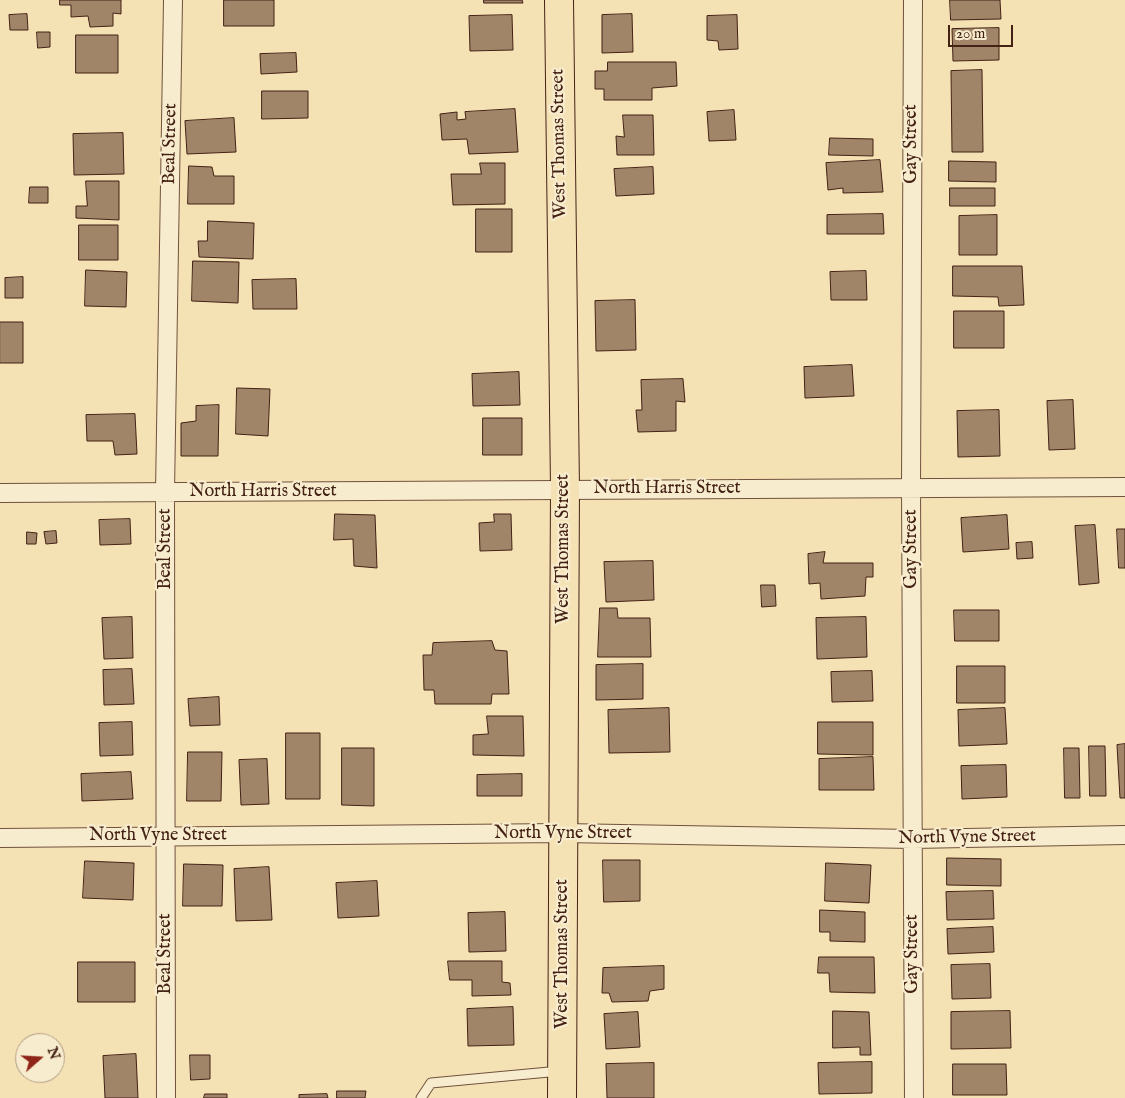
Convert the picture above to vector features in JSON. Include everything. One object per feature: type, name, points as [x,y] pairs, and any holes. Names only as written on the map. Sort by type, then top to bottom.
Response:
[{"type":"main road","name":"West Thomas Street","points":[[559,0],[565,489],[562,1098]]},
{"type":"street","name":"Beal Street","points":[[166,1098],[166,492],[173,0]]},
{"type":"street","name":"Gay Street","points":[[913,0],[911,489],[914,1098]]},
{"type":"street","name":"North Harris Street","points":[[0,493],[1125,487]]},
{"type":"street","name":"North Vyne Street","points":[[0,838],[563,833],[914,839],[1125,835]]},
{"type":"lane","points":[[421,1098],[431,1083],[562,1070]]},
{"type":"building","points":[[60,0],[121,0],[121,14],[113,13],[113,26],[90,27],[88,16],[71,17],[71,5],[60,5]]},
{"type":"building","points":[[224,0],[274,0],[274,26],[224,26]]},
{"type":"building","points":[[484,0],[522,0],[523,3],[484,3]]},
{"type":"building","points":[[950,0],[1000,0],[1001,19],[951,20]]},
{"type":"building","points":[[27,14],[28,30],[10,30],[9,15]]},
{"type":"building","points":[[632,14],[633,52],[602,53],[602,15]]},
{"type":"building","points":[[512,15],[513,50],[470,51],[469,16]]},
{"type":"building","points":[[737,15],[738,49],[719,50],[718,41],[707,40],[707,16]]},
{"type":"building","points":[[999,28],[999,60],[953,61],[952,29]]},
{"type":"building","points":[[37,32],[50,32],[50,47],[38,48]]},
{"type":"building","points":[[76,35],[118,35],[118,73],[76,73]]},
{"type":"building","points":[[296,53],[297,72],[261,74],[260,54]]},
{"type":"building","points":[[608,62],[676,62],[677,86],[652,88],[652,100],[604,100],[604,89],[595,89],[595,71],[607,71]]},
{"type":"building","points":[[982,70],[983,152],[952,152],[951,71]]},
{"type":"building","points":[[262,91],[308,91],[308,118],[262,119]]},
{"type":"building","points":[[515,109],[518,152],[469,154],[467,139],[442,140],[440,114],[457,112],[457,120],[466,119],[465,112]]},
{"type":"building","points":[[734,110],[736,140],[709,141],[707,112]]},
{"type":"building","points":[[623,115],[653,115],[654,155],[617,155],[616,136],[624,137]]},
{"type":"building","points":[[234,118],[236,152],[187,154],[185,121]]},
{"type":"building","points":[[123,133],[124,174],[74,175],[73,134]]},
{"type":"building","points":[[830,138],[873,139],[873,156],[829,155]]},
{"type":"building","points":[[880,160],[883,192],[843,193],[843,188],[828,190],[826,163]]},
{"type":"building","points":[[949,161],[996,162],[996,182],[949,181]]},
{"type":"building","points":[[480,163],[505,163],[505,204],[453,205],[451,174],[481,174]]},
{"type":"building","points":[[189,166],[212,167],[214,176],[234,176],[234,204],[188,204]]},
{"type":"building","points":[[653,167],[654,194],[616,196],[614,169]]},
{"type":"building","points":[[86,181],[119,181],[119,220],[76,218],[76,206],[87,206]]},
{"type":"building","points":[[30,187],[48,187],[48,203],[29,203]]},
{"type":"building","points":[[950,188],[995,188],[995,206],[950,206]]},
{"type":"building","points":[[476,209],[512,209],[512,252],[476,252]]},
{"type":"building","points":[[883,214],[884,234],[827,234],[827,215]]},
{"type":"building","points":[[997,215],[997,255],[959,255],[959,216]]},
{"type":"building","points":[[208,221],[254,223],[253,259],[199,257],[198,241],[207,241]]},
{"type":"building","points":[[79,225],[118,225],[118,260],[79,260]]},
{"type":"building","points":[[193,261],[239,262],[238,303],[192,301]]},
{"type":"building","points":[[953,266],[1022,266],[1024,305],[999,306],[998,297],[953,296]]},
{"type":"building","points":[[86,270],[127,272],[126,307],[85,306]]},
{"type":"building","points":[[866,271],[867,300],[831,300],[830,272]]},
{"type":"building","points":[[23,277],[23,298],[5,298],[5,278]]},
{"type":"building","points":[[296,279],[297,309],[253,309],[252,280]]},
{"type":"building","points":[[635,300],[636,350],[596,351],[595,301]]},
{"type":"building","points":[[954,311],[1004,311],[1004,348],[954,348]]},
{"type":"building","points":[[0,322],[23,322],[23,363],[0,363]]},
{"type":"building","points":[[852,365],[854,396],[805,398],[804,367]]},
{"type":"building","points":[[519,372],[520,405],[473,406],[472,374]]},
{"type":"building","points":[[683,379],[685,402],[676,401],[676,431],[638,432],[636,410],[642,410],[641,380]]},
{"type":"building","points":[[237,388],[270,389],[268,436],[236,434]]},
{"type":"building","points":[[1073,400],[1075,449],[1049,450],[1047,401]]},
{"type":"building","points":[[219,405],[218,456],[181,456],[181,423],[196,421],[196,406]]},
{"type":"building","points":[[999,410],[1000,456],[958,457],[957,411]]},
{"type":"building","points":[[135,414],[137,454],[115,455],[113,441],[87,441],[86,415]]},
{"type":"building","points":[[483,418],[522,418],[522,455],[483,455]]},
{"type":"building","points":[[335,514],[375,515],[377,568],[354,566],[353,539],[334,540]]},
{"type":"building","points":[[494,514],[511,514],[512,550],[480,551],[479,523],[494,522]]},
{"type":"building","points":[[1007,515],[1009,549],[963,552],[961,518]]},
{"type":"building","points":[[130,519],[131,544],[100,545],[99,520]]},
{"type":"building","points":[[1095,525],[1099,583],[1079,585],[1075,526]]},
{"type":"building","points":[[1117,529],[1125,529],[1125,568],[1119,568]]},
{"type":"building","points":[[56,531],[57,543],[46,544],[44,532]]},
{"type":"building","points":[[27,532],[37,533],[36,544],[27,544]]},
{"type":"building","points":[[1032,542],[1033,558],[1017,559],[1016,543]]},
{"type":"building","points":[[825,552],[823,563],[873,563],[873,577],[866,577],[865,596],[821,599],[820,583],[809,584],[808,554]]},
{"type":"building","points":[[653,561],[654,600],[606,602],[604,562]]},
{"type":"building","points":[[761,585],[775,585],[776,606],[762,607]]},
{"type":"building","points":[[600,608],[617,608],[618,618],[650,618],[651,657],[598,657]]},
{"type":"building","points":[[954,610],[999,610],[999,641],[955,641]]},
{"type":"building","points":[[132,617],[133,658],[104,659],[102,618]]},
{"type":"building","points":[[866,617],[867,657],[817,659],[816,618]]},
{"type":"building","points":[[492,641],[495,650],[507,651],[509,694],[492,694],[491,704],[435,704],[434,690],[424,690],[423,655],[432,655],[433,643]]},
{"type":"building","points":[[643,664],[643,699],[596,700],[596,665]]},
{"type":"building","points":[[957,666],[1005,666],[1005,703],[957,703]]},
{"type":"building","points":[[132,669],[134,704],[104,705],[103,670]]},
{"type":"building","points":[[872,671],[873,701],[832,702],[831,672]]},
{"type":"building","points":[[219,697],[220,725],[190,726],[188,699]]},
{"type":"building","points":[[669,708],[670,752],[609,753],[608,710]]},
{"type":"building","points":[[1005,708],[1007,744],[959,746],[958,710]]},
{"type":"building","points":[[487,716],[523,716],[524,756],[473,755],[473,735],[488,734]]},
{"type":"building","points":[[132,722],[133,755],[100,756],[99,723]]},
{"type":"building","points":[[818,722],[873,722],[873,755],[818,754]]},
{"type":"building","points":[[286,733],[320,733],[320,799],[286,799]]},
{"type":"building","points":[[1125,744],[1125,798],[1120,798],[1117,745]]},
{"type":"building","points":[[1089,746],[1105,746],[1106,796],[1090,796]]},
{"type":"building","points":[[342,748],[374,748],[374,806],[342,805]]},
{"type":"building","points":[[1064,748],[1079,748],[1080,798],[1065,798]]},
{"type":"building","points":[[188,752],[222,752],[221,801],[187,801]]},
{"type":"building","points":[[873,757],[874,790],[819,790],[819,759]]},
{"type":"building","points":[[267,759],[269,804],[241,805],[239,760]]},
{"type":"building","points":[[1006,765],[1007,797],[962,799],[961,766]]},
{"type":"building","points":[[131,772],[133,799],[82,801],[81,774]]},
{"type":"building","points":[[522,774],[522,796],[477,796],[477,775]]},
{"type":"building","points":[[947,858],[1001,859],[1001,886],[947,885]]},
{"type":"building","points":[[603,860],[640,860],[640,901],[604,902]]},
{"type":"building","points":[[85,861],[134,863],[133,900],[83,898]]},
{"type":"building","points":[[826,863],[871,865],[869,903],[825,901]]},
{"type":"building","points":[[184,864],[223,865],[222,906],[183,906]]},
{"type":"building","points":[[269,867],[272,920],[236,921],[234,869]]},
{"type":"building","points":[[377,881],[379,916],[338,918],[336,883]]},
{"type":"building","points":[[993,891],[994,919],[947,920],[946,892]]},
{"type":"building","points":[[820,910],[865,912],[865,942],[830,941],[830,932],[820,932]]},
{"type":"building","points":[[505,912],[506,951],[469,952],[468,913]]},
{"type":"building","points":[[993,927],[994,952],[948,954],[947,929]]},
{"type":"building","points":[[819,957],[874,957],[875,993],[830,992],[829,973],[818,973]]},
{"type":"building","points":[[448,961],[502,961],[502,982],[510,983],[511,995],[472,996],[472,980],[450,980]]},
{"type":"building","points":[[78,962],[135,962],[135,1002],[78,1002]]},
{"type":"building","points":[[990,964],[991,998],[952,999],[951,965]]},
{"type":"building","points":[[664,966],[664,989],[650,991],[648,1001],[612,1002],[609,993],[602,993],[603,968]]},
{"type":"building","points":[[513,1007],[514,1045],[468,1046],[467,1009]]},
{"type":"building","points":[[833,1011],[869,1012],[871,1055],[860,1055],[860,1047],[833,1048]]},
{"type":"building","points":[[1010,1011],[1011,1048],[951,1049],[951,1012]]},
{"type":"building","points":[[638,1012],[640,1047],[606,1049],[604,1014]]},
{"type":"building","points":[[136,1054],[138,1098],[105,1098],[103,1056]]},
{"type":"building","points":[[190,1055],[210,1055],[210,1079],[191,1080]]},
{"type":"building","points":[[872,1062],[872,1093],[819,1094],[818,1063]]},
{"type":"building","points":[[654,1063],[654,1098],[607,1098],[606,1064]]},
{"type":"building","points":[[953,1064],[1006,1064],[1007,1095],[953,1095]]},
{"type":"building","points":[[337,1091],[366,1091],[365,1098],[337,1098]]},
{"type":"building","points":[[205,1094],[227,1094],[227,1098],[204,1098]]},
{"type":"building","points":[[327,1094],[328,1098],[299,1098],[299,1095]]}]
